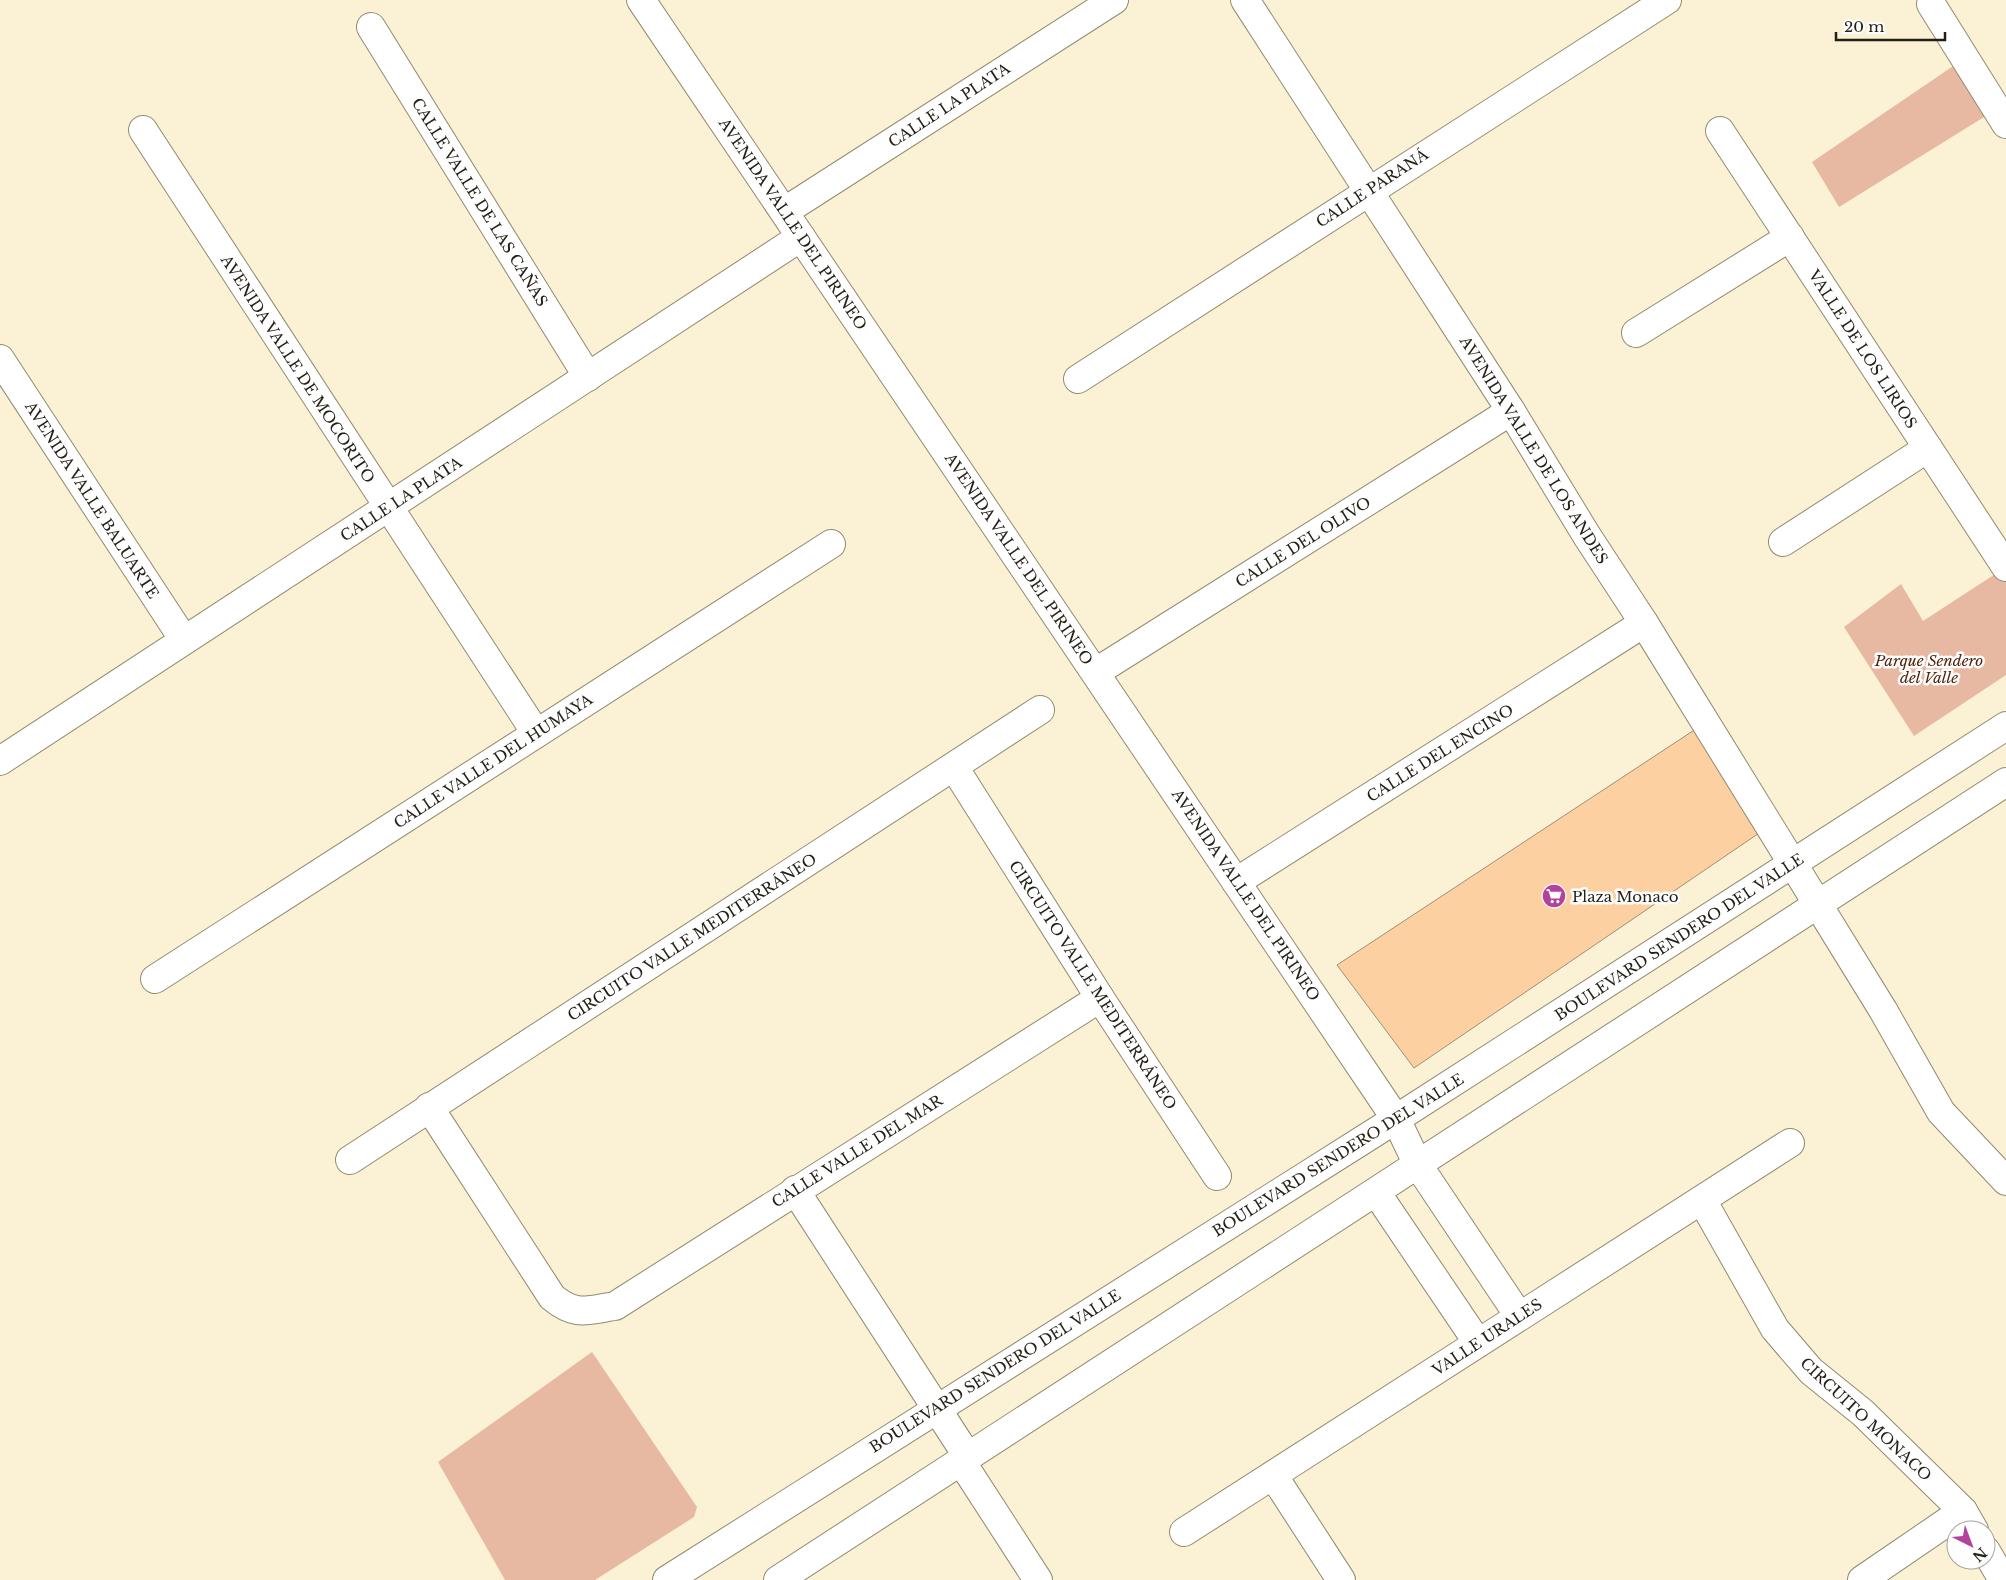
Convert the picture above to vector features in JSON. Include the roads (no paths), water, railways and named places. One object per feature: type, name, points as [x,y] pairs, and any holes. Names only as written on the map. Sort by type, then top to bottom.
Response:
[{"type":"street","name":"AVENIDA VALLE DEL PIRINEO","points":[[642,0],[1396,1119]]},
{"type":"street","name":"CALLE LA PLATA","points":[[785,211],[1114,0]]},
{"type":"street","name":"AVENIDA VALLE DE LOS ANDES","points":[[1245,0],[1511,411],[1587,536],[1644,623],[1791,864],[1883,1010],[1941,1112],[2006,1181]]},
{"type":"street","name":"CALLE PARANÁ","points":[[1078,379],[1367,191],[1667,0]]},
{"type":"street","points":[[1931,4],[2006,124]]},
{"type":"street","name":"CALLE VALLE DE LAS CAÑAS","points":[[371,27],[588,377]]},
{"type":"street","name":"AVENIDA VALLE DE MOCORITO","points":[[142,130],[536,734]]},
{"type":"street","name":"VALLE DE LOS LIRIOS","points":[[1720,131],[2006,567]]},
{"type":"street","points":[[1636,333],[1790,236]]},
{"type":"street","name":"CALLE LA PLATA","points":[[0,761],[801,237]]},
{"type":"street","name":"AVENIDA VALLE BALUARTE","points":[[0,359],[184,640]]},
{"type":"street","name":"CALLE DEL OLIVO","points":[[1096,672],[1511,411]]},
{"type":"street","points":[[1783,542],[1928,448]]},
{"type":"street","name":"CALLE VALLE DEL HUMAYA","points":[[155,979],[832,544]]},
{"type":"street","name":"CALLE DEL ENCINO","points":[[1236,882],[1644,623]]},
{"type":"street","name":"CIRCUITO VALLE MEDITERRÁNEO","points":[[350,1160],[1040,710]]},
{"type":"street","name":"BOULEVARD SENDERO DEL VALLE","points":[[667,1580],[1396,1119],[2006,726]]},
{"type":"street","name":"CIRCUITO VALLE MEDITERRÁNEO","points":[[954,767],[1100,998],[1217,1176]]},
{"type":"street","points":[[778,1580],[2006,782]]},
{"type":"street","name":"CALLE VALLE DEL MAR","points":[[429,1107],[552,1297],[566,1308],[583,1311],[615,1306],[1100,998]]},
{"type":"street","points":[[1396,1119],[1418,1165],[1519,1316]]},
{"type":"street","name":"VALLE URALES","points":[[1184,1532],[1790,1143]]},
{"type":"street","points":[[795,1190],[937,1408],[964,1459],[1038,1580]]},
{"type":"street","points":[[1376,1192],[1478,1343]]},
{"type":"street","name":"CIRCUITO MONACO","points":[[1702,1200],[1775,1329],[1811,1371],[1863,1412],[1969,1520]]},
{"type":"street","points":[[1273,1475],[1341,1580]]},
{"type":"street","points":[[1862,1580],[1946,1533]]},
{"type":"street","points":[[1996,1568],[2003,1580]]},
{"type":"place","name":"Plaza Monaco","points":[[1554,896]]},
{"type":"park label","name":"Parque Sendero del Valle","points":[[1929,668]]}]
